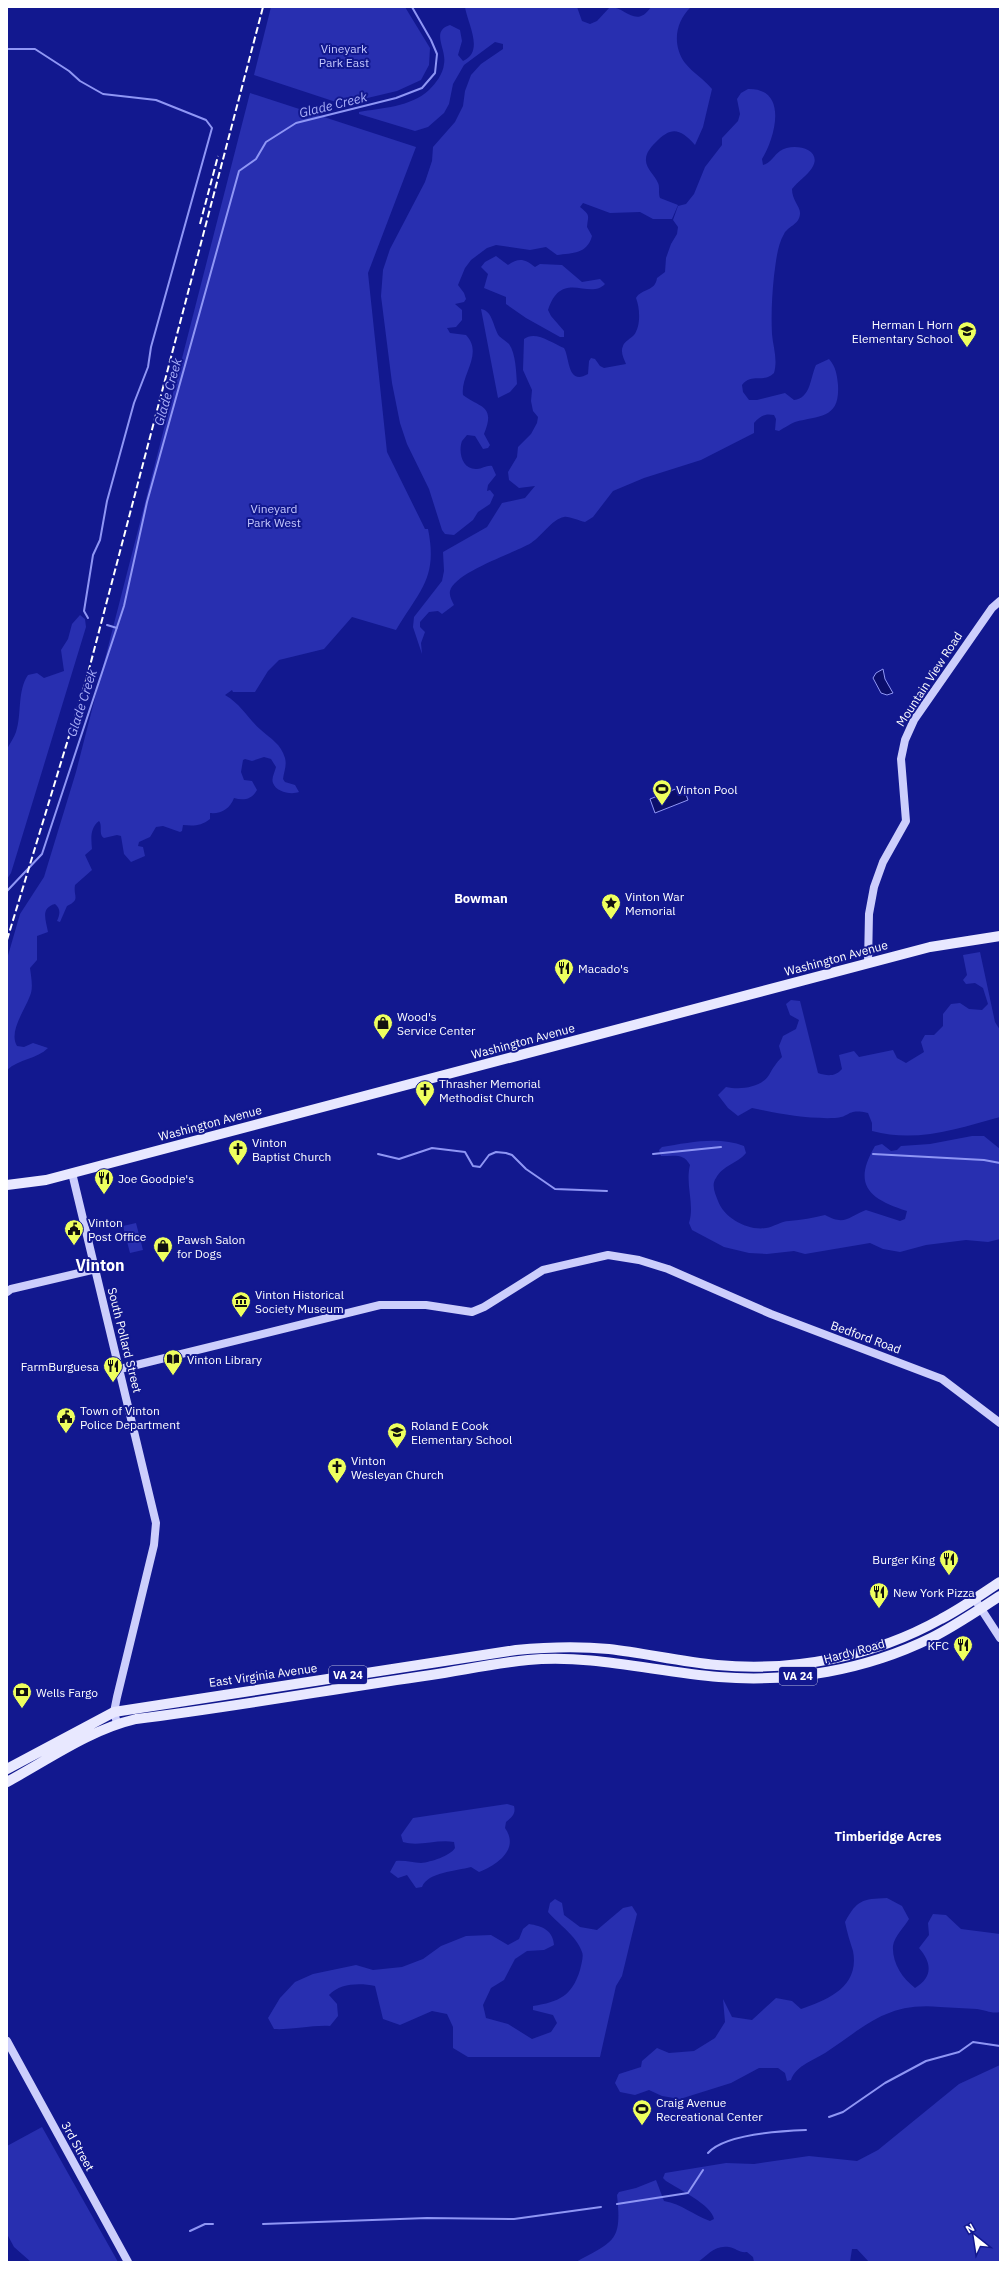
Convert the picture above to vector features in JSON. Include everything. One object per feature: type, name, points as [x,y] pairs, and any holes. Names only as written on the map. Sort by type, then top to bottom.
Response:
[{"type":"main road","name":"Washington Avenue","points":[[982,938],[1000,932]]},
{"type":"main road","name":"Washington Avenue","points":[[7,1185],[34,1182],[72,1173],[930,947],[1000,936]]},
{"type":"main road","name":"Hardy Road","points":[[582,1647],[628,1652],[715,1665],[764,1667],[807,1664],[857,1653],[905,1637],[941,1620],[1000,1582]]},
{"type":"main road","name":"Hardy Road","points":[[580,1659],[626,1663],[719,1677],[773,1678],[798,1676],[850,1667],[895,1653],[932,1637],[1000,1596]]},
{"type":"main road","name":"East Virginia Avenue","points":[[114,1712],[516,1650],[582,1647]]},
{"type":"main road","name":"East Virginia Avenue","points":[[117,1723],[136,1718],[527,1660],[580,1659]]},
{"type":"main road","name":"VA 24","points":[[7,1769],[114,1712]]},
{"type":"main road","name":"VA 24","points":[[7,1782],[91,1735],[117,1723]]},
{"type":"street","name":"Mountain View Road","points":[[868,963],[869,922],[874,887],[883,862],[906,821],[902,759],[905,740],[924,706],[992,608],[1000,601]]},
{"type":"street","name":"South Pollard Street","points":[[72,1173],[156,1516],[157,1529],[114,1712],[117,1723]]},
{"type":"street","name":"Bedford Road","points":[[120,1369],[380,1305],[426,1305],[472,1312],[484,1307],[543,1270],[598,1255],[615,1255],[656,1264],[708,1285],[725,1295],[942,1379],[1000,1423]]},
{"type":"street","points":[[9,1291],[96,1270]]},
{"type":"street","points":[[974,1598],[1000,1638]]},
{"type":"street","name":"3rd Street","points":[[7,2041],[128,2262]]},
{"type":"green space","name":"Vineyark Park East","points":[[271,7],[405,7],[430,48],[429,65],[421,80],[397,91],[342,104],[254,75]]},
{"type":"green space","points":[[465,7],[577,7],[582,21],[590,24],[597,21],[610,7],[616,8],[636,17],[646,13],[651,7],[691,7],[681,20],[677,34],[678,49],[685,63],[712,89],[703,127],[695,145],[685,135],[675,131],[666,134],[661,138],[652,146],[647,155],[646,162],[657,180],[660,198],[678,205],[672,219],[653,219],[640,212],[610,213],[583,203],[580,207],[587,214],[587,227],[592,236],[587,246],[579,252],[557,255],[546,247],[530,250],[496,245],[487,248],[471,260],[465,268],[458,285],[464,293],[466,299],[464,302],[455,304],[462,310],[462,320],[456,327],[447,328],[450,333],[466,335],[471,342],[473,350],[472,357],[463,387],[463,395],[480,405],[487,412],[488,418],[484,434],[490,445],[488,448],[483,449],[475,436],[467,435],[462,441],[461,455],[462,460],[468,467],[477,469],[492,466],[496,475],[488,485],[487,491],[490,490],[494,495],[490,504],[478,512],[473,520],[454,535],[445,534],[442,530],[429,489],[407,444],[400,423],[392,383],[381,296],[383,270],[390,249],[425,182],[432,161],[433,147],[455,122],[463,106],[465,91],[471,75],[481,64],[503,49],[503,44],[495,42],[464,65],[453,84],[449,104],[444,113],[428,127],[415,131],[359,114],[359,112],[396,106],[414,100],[429,90],[439,78],[443,68],[444,58],[440,36],[444,28],[450,25],[460,30],[462,41],[458,55],[463,61],[469,57],[473,51],[474,44]]},
{"type":"green space","points":[[748,89],[761,91],[769,97],[774,105],[774,127],[767,150],[762,159],[763,165],[768,163],[780,151],[792,147],[799,147],[811,152],[815,161],[810,171],[792,189],[793,197],[800,214],[798,221],[784,234],[777,254],[773,283],[772,312],[772,334],[775,358],[774,373],[766,378],[754,378],[746,381],[742,385],[743,392],[749,400],[757,400],[785,393],[794,400],[800,398],[804,396],[809,387],[816,365],[829,359],[835,368],[837,378],[838,396],[836,404],[827,414],[795,422],[779,431],[775,430],[776,419],[774,415],[768,414],[763,416],[754,423],[754,433],[701,460],[644,478],[613,491],[593,517],[585,522],[569,517],[560,518],[555,521],[531,543],[474,570],[454,584],[450,591],[450,597],[454,605],[442,614],[438,611],[429,612],[420,622],[420,627],[425,632],[421,643],[422,654],[413,627],[414,617],[442,581],[444,571],[443,552],[487,527],[502,503],[525,498],[535,486],[519,488],[509,480],[508,472],[517,457],[518,447],[531,434],[537,423],[538,417],[533,411],[531,401],[532,390],[523,370],[524,339],[533,336],[538,337],[564,348],[570,369],[576,376],[581,377],[588,374],[589,361],[591,358],[595,359],[600,366],[604,368],[626,364],[622,348],[634,335],[639,322],[639,312],[636,298],[654,286],[657,278],[665,272],[666,258],[671,244],[677,234],[678,227],[673,220],[678,206],[686,204],[694,194],[705,167],[722,145],[722,138],[738,121],[740,114],[737,99],[741,93]]},
{"type":"green space","name":"Vineyard Park West","points":[[250,93],[416,147],[368,273],[387,452],[425,529],[428,529],[431,560],[429,572],[425,583],[396,630],[352,617],[324,649],[279,660],[268,671],[255,692],[233,692],[232,690],[225,695],[236,703],[256,725],[278,745],[286,761],[283,779],[285,782],[295,785],[299,792],[284,792],[277,789],[272,779],[276,767],[271,759],[264,757],[252,761],[245,759],[243,760],[241,772],[244,780],[252,781],[257,790],[253,795],[244,799],[234,798],[225,810],[218,813],[210,813],[210,819],[204,823],[197,825],[183,825],[182,831],[180,832],[163,826],[156,827],[150,837],[139,842],[138,846],[143,847],[145,856],[131,862],[124,854],[121,836],[117,835],[104,838],[101,834],[101,825],[99,821],[96,824],[92,834],[92,849],[85,855],[92,870],[75,885],[76,897],[74,901],[67,906],[60,922],[57,921],[59,912],[55,904],[47,908],[45,919],[48,932],[37,936],[37,960],[30,968],[32,990],[16,1027],[15,1040],[17,1046],[24,1047],[33,1043],[48,1048],[39,1055],[17,1063],[7,1070],[7,959],[20,914],[44,877],[76,772]]},
{"type":"green space","points":[[496,256],[508,265],[515,261],[522,260],[535,267],[540,264],[562,265],[582,282],[600,279],[605,284],[599,288],[591,289],[568,288],[561,291],[554,298],[548,310],[551,316],[564,331],[564,337],[560,337],[526,318],[506,304],[506,297],[484,288],[488,274],[481,267],[485,262]]},
{"type":"green space","points":[[481,309],[488,313],[499,336],[509,344],[514,358],[517,384],[510,392],[498,398]]},
{"type":"green space","points":[[80,615],[85,619],[86,627],[11,873],[7,879],[7,749],[18,725],[22,688],[28,675],[37,673],[44,678],[64,671],[61,650],[68,639],[72,624]]},
{"type":"green space","points":[[980,952],[995,1022],[1000,1030],[1000,1117],[952,1130],[905,1136],[872,1131],[872,1123],[868,1113],[861,1112],[853,1112],[835,1118],[814,1118],[752,1108],[738,1116],[728,1108],[718,1095],[726,1087],[744,1088],[756,1085],[761,1083],[769,1075],[782,1057],[779,1046],[783,1036],[796,1029],[799,1020],[790,1015],[786,1004],[791,1000],[800,1001],[818,1073],[834,1075],[839,1072],[842,1069],[839,1055],[854,1051],[859,1057],[893,1050],[897,1058],[906,1063],[924,1052],[921,1042],[925,1035],[934,1035],[943,1026],[943,1014],[951,1004],[960,1003],[969,1009],[982,1010],[988,1004],[983,988],[975,983],[966,984],[963,980],[967,975],[963,955]]},
{"type":"green space","points":[[972,1136],[984,1136],[1000,1149],[1000,1239],[988,1242],[966,1240],[926,1245],[900,1252],[883,1249],[870,1243],[805,1254],[794,1251],[767,1254],[749,1253],[724,1247],[692,1230],[689,1223],[691,1209],[689,1180],[690,1165],[688,1161],[678,1156],[661,1156],[659,1150],[662,1147],[703,1141],[724,1141],[744,1146],[746,1153],[722,1170],[714,1183],[714,1189],[721,1207],[731,1218],[744,1225],[759,1228],[769,1227],[786,1221],[807,1219],[825,1215],[837,1220],[842,1220],[850,1218],[866,1210],[900,1221],[905,1219],[907,1211],[883,1201],[868,1189],[865,1181],[865,1171],[868,1159],[875,1146],[882,1144],[891,1151],[897,1150],[901,1146],[930,1144]]},
{"type":"green space","points":[[136,1223],[143,1250],[130,1253],[123,1226]]},
{"type":"green space","points":[[507,1804],[514,1806],[513,1815],[506,1822],[505,1828],[509,1836],[510,1843],[504,1855],[493,1865],[479,1872],[471,1867],[436,1875],[425,1882],[422,1887],[416,1888],[407,1875],[398,1878],[390,1872],[396,1861],[421,1863],[435,1860],[449,1854],[455,1848],[454,1842],[448,1841],[415,1844],[403,1842],[401,1835],[413,1818]]},
{"type":"green space","points":[[887,1898],[902,1906],[909,1919],[895,1939],[893,1952],[896,1964],[902,1975],[915,1988],[925,1979],[929,1970],[926,1959],[919,1948],[929,1935],[928,1923],[933,1914],[946,1915],[961,1929],[1000,1934],[1000,2012],[991,2012],[980,2009],[922,2006],[892,2012],[867,2024],[828,2051],[806,2063],[797,2070],[791,2080],[787,2081],[785,2073],[778,2068],[759,2068],[731,2083],[680,2099],[662,2096],[649,2090],[635,2095],[620,2092],[615,2083],[619,2074],[641,2067],[642,2061],[657,2048],[669,2053],[694,2051],[715,2038],[725,2022],[723,1999],[732,2017],[752,2020],[776,1998],[792,2001],[801,2009],[831,1996],[846,1983],[851,1974],[854,1963],[853,1951],[845,1922],[849,1915],[861,1902],[872,1899]]},
{"type":"green space","points":[[555,1899],[562,1903],[564,1915],[580,1927],[597,1930],[623,1908],[632,1906],[637,1914],[622,1976],[616,1986],[600,2057],[468,2057],[453,2048],[453,2027],[447,2014],[432,2011],[400,2025],[383,2019],[375,1986],[369,1985],[357,1984],[344,1986],[329,1995],[337,2004],[338,2016],[330,2026],[274,2029],[268,2018],[280,1998],[295,1982],[313,1974],[356,1965],[373,1970],[402,1967],[423,1959],[441,1946],[466,1936],[491,1935],[508,1945],[519,1939],[523,1929],[529,1924],[538,1926],[549,1932],[552,1936],[554,1945],[544,1950],[527,1951],[515,1959],[504,1980],[491,1988],[483,2005],[486,2018],[508,2024],[532,2039],[551,2032],[557,2023],[553,2015],[533,2010],[533,2006],[557,2000],[568,1992],[577,1979],[583,1956],[580,1946],[567,1930],[548,1912],[550,1903]]},
{"type":"green space","points":[[1000,2065],[1000,2262],[869,2262],[857,2249],[852,2249],[850,2262],[754,2262],[753,2257],[747,2252],[724,2247],[715,2249],[698,2262],[576,2262],[600,2249],[613,2238],[617,2231],[617,2195],[619,2192],[636,2188],[656,2180],[664,2201],[682,2207],[710,2221],[714,2219],[707,2208],[694,2198],[666,2181],[663,2178],[665,2173],[726,2163],[754,2164],[809,2156],[857,2161],[878,2150],[959,2084]]},
{"type":"green space","points":[[42,2127],[118,2262],[31,2262],[14,2247],[7,2234],[7,2146]]},
{"type":"shaded area","points":[[883,669],[885,679],[893,693],[887,695],[881,693],[873,678],[876,673]]},
{"type":"shaded area","name":"Vinton Pool","points":[[683,786],[688,800],[655,813],[650,799]]},
{"type":"waterway","name":"Glade Creek","points":[[7,891],[42,854],[124,606],[147,502],[239,171],[256,159],[266,142],[296,123],[396,98],[422,88],[435,73],[437,54],[431,40],[412,7]]},
{"type":"waterway","points":[[7,49],[35,49],[69,71],[80,81],[103,94],[156,100],[206,120],[212,128],[151,347],[148,367],[134,403],[107,501],[100,540],[93,555],[84,611],[88,618]]},
{"type":"waterway","points":[[107,625],[117,628]]},
{"type":"waterway","points":[[653,1154],[721,1147]]},
{"type":"waterway","points":[[378,1154],[399,1159],[432,1148],[465,1152],[473,1166],[480,1167],[489,1155],[496,1152],[506,1153],[512,1155],[526,1169],[555,1189],[607,1191]]},
{"type":"waterway","points":[[873,1154],[984,1160],[1000,1163]]},
{"type":"waterway","points":[[829,2117],[843,2112],[885,2083],[926,2061],[959,2052],[973,2042],[1000,2046]]},
{"type":"waterway","points":[[708,2153],[716,2147],[740,2138],[782,2131],[806,2130]]},
{"type":"waterway","points":[[617,2204],[688,2193],[703,2170]]},
{"type":"waterway","points":[[263,2224],[427,2218],[514,2219],[601,2207]]},
{"type":"waterway","points":[[190,2231],[205,2224],[213,2224]]},
{"type":"railway","points":[[7,940],[87,677],[263,7]]},
{"type":"railway","points":[[200,224],[218,156]]},
{"type":"place","name":"Herman L Horn Elementary School","points":[[967,348]]},
{"type":"place","name":"Vinton Pool","points":[[662,806]]},
{"type":"place","name":"Vinton War Memorial","points":[[611,920]]},
{"type":"place","name":"Macado's","points":[[564,985]]},
{"type":"place","name":"Wood's Service Center","points":[[383,1040]]},
{"type":"place","name":"Thrasher Memorial Methodist Church","points":[[425,1107]]},
{"type":"place","name":"Vinton Baptist Church","points":[[238,1166]]},
{"type":"place","name":"Joe Goodpie's","points":[[104,1195]]},
{"type":"place","name":"Vinton Post Office","points":[[74,1246]]},
{"type":"place","name":"Pawsh Salon for Dogs","points":[[163,1263]]},
{"type":"place","name":"Vinton Historical Society Museum","points":[[241,1318]]},
{"type":"place","name":"Vinton Library","points":[[173,1376]]},
{"type":"place","name":"FarmBurguesa","points":[[113,1383]]},
{"type":"place","name":"Town of Vinton Police Department","points":[[66,1434]]},
{"type":"place","name":"Roland E Cook Elementary School","points":[[397,1449]]},
{"type":"place","name":"Vinton Wesleyan Church","points":[[337,1484]]},
{"type":"place","name":"Burger King","points":[[949,1576]]},
{"type":"place","name":"New York Pizza","points":[[879,1609]]},
{"type":"place","name":"KFC","points":[[963,1662]]},
{"type":"place","name":"Wells Fargo","points":[[22,1709]]},
{"type":"place","name":"Craig Avenue Recreational Center","points":[[642,2126]]},
{"type":"district","name":"Bowman","points":[[481,898]]},
{"type":"district","name":"Vinton","points":[[100,1265]]},
{"type":"district","name":"Timberidge Acres","points":[[888,1836]]}]
